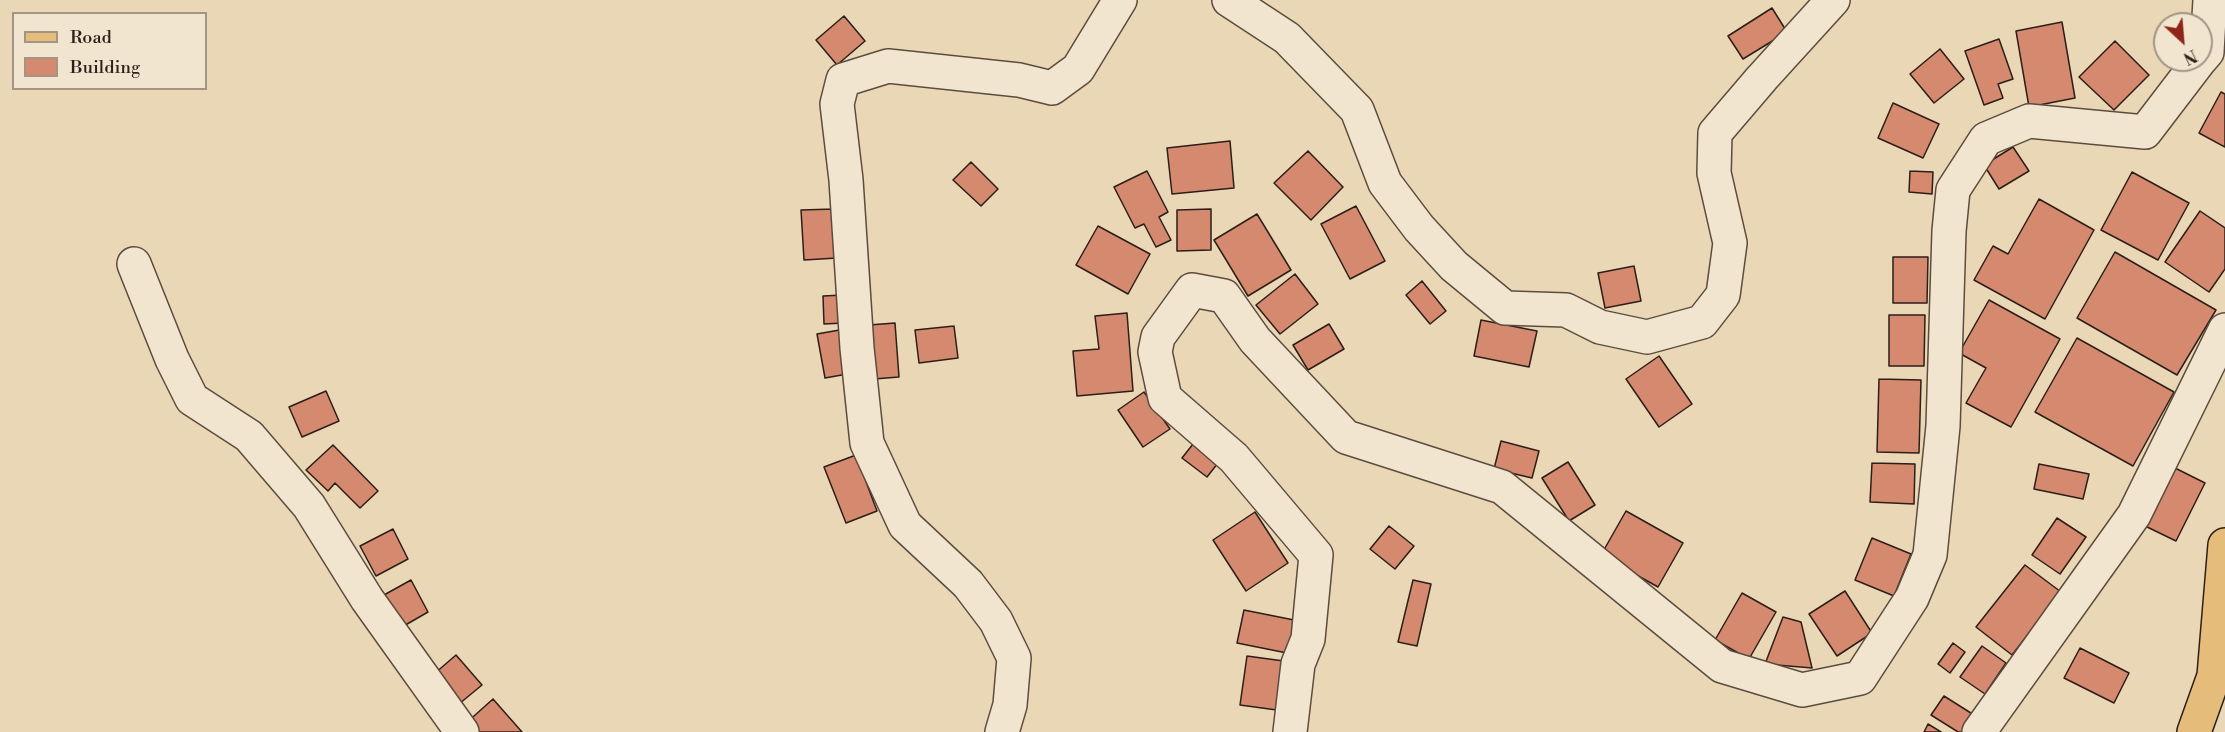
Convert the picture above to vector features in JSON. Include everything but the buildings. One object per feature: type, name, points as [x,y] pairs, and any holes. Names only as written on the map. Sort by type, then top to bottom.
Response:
[{"type":"main road","points":[[2194,732],[2214,676],[2225,545]]},
{"type":"street","points":[[1002,732],[1010,705],[1014,658],[996,621],[968,584],[905,525],[867,443],[857,348],[846,180],[837,105],[843,80],[888,66],[1019,80],[1052,88],[1078,69],[1120,0]]},
{"type":"street","points":[[1229,0],[1287,38],[1357,110],[1385,183],[1412,219],[1454,266],[1505,308],[1566,310],[1600,327],[1647,337],[1702,322],[1723,295],[1730,243],[1714,173],[1715,133],[1833,0]]},
{"type":"street","points":[[1290,732],[1298,664],[1308,639],[1316,555],[1234,458],[1165,398],[1155,352],[1158,337],[1192,290],[1224,296],[1255,340],[1346,437],[1502,487],[1722,666],[1802,690],[1860,678],[1912,598],[1930,555],[1943,426],[1949,231],[1953,190],[1986,139],[2029,121],[2145,132],[2192,72]]},
{"type":"street","points":[[134,264],[172,359],[192,399],[249,436],[309,506],[367,599],[462,732]]},
{"type":"street","points":[[1979,732],[2134,515],[2225,330]]}]
